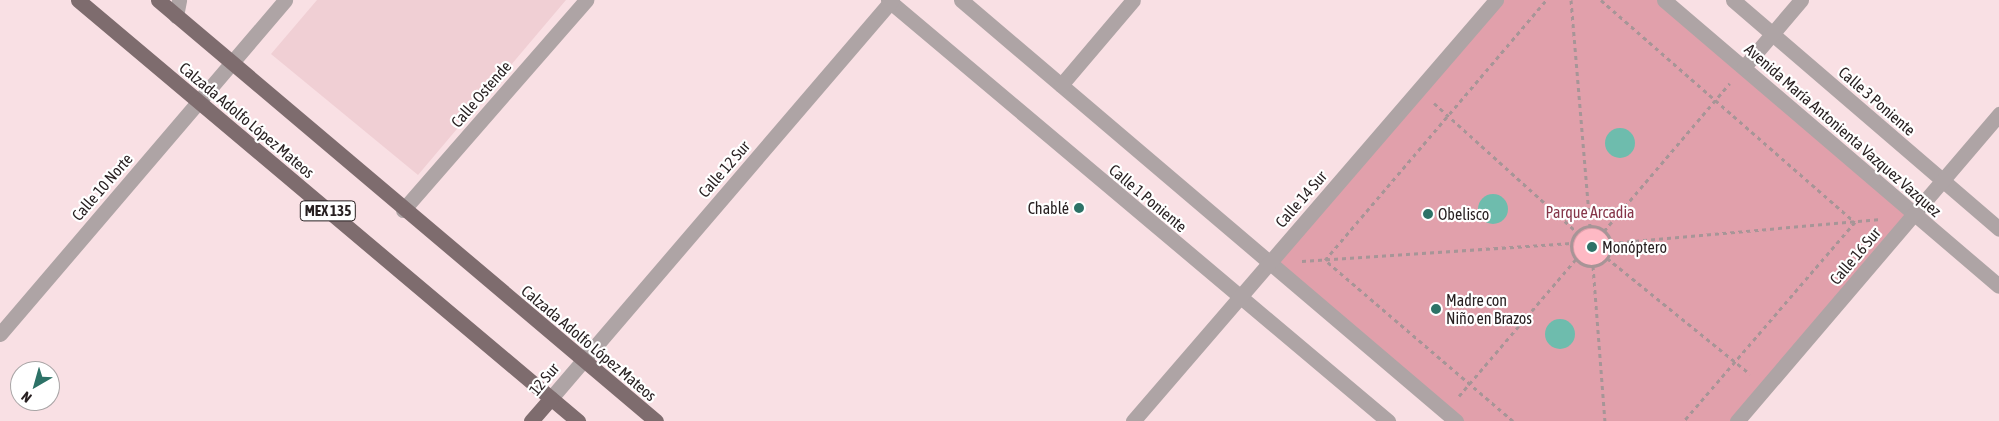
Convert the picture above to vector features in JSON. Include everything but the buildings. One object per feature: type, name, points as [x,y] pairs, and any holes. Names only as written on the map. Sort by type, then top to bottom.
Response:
[{"type":"main road","name":"Calzada Adolfo López Mateos","points":[[78,0],[578,421]]},
{"type":"main road","name":"Calzada Adolfo López Mateos","points":[[158,0],[403,210],[656,421]]},
{"type":"main road","name":"12 Sur","points":[[532,421],[551,398]]},
{"type":"street","points":[[176,16],[179,0]]},
{"type":"street","name":"Calle 10 Norte","points":[[0,334],[285,0]]},
{"type":"street","name":"Calle Ostende","points":[[403,210],[586,0]]},
{"type":"street","name":"Calle 1 Poniente","points":[[961,0],[1269,262],[1447,418]]},
{"type":"street","points":[[1062,85],[1132,0]]},
{"type":"street","name":"Calle 14 Sur","points":[[1133,421],[1496,0]]},
{"type":"street","name":"Avenida María Antonienta Vazquez Vazquez","points":[[1664,0],[1999,286]]},
{"type":"street","name":"Calle 3 Poniente","points":[[1733,0],[1999,229]]},
{"type":"street","points":[[1744,67],[1801,0]]},
{"type":"street","name":"Calle 1 Poniente","points":[[890,1],[1238,298],[1388,421]]},
{"type":"street","name":"Calle 12 Sur","points":[[583,360],[890,1]]},
{"type":"street","name":"Calle 16 Sur","points":[[1737,421],[1999,114]]},
{"type":"street","name":"12 Sur","points":[[551,398],[583,360]]},
{"type":"path","points":[[1325,260],[1546,0]]},
{"type":"path","points":[[1572,0],[1590,226]]},
{"type":"path","points":[[1601,0],[1855,222]]},
{"type":"path","points":[[1604,231],[1744,67]]},
{"type":"path","points":[[1418,89],[1577,232]]},
{"type":"path","points":[[1611,243],[1855,222],[1914,214]]},
{"type":"path","points":[[1684,421],[1855,222]]},
{"type":"path","points":[[1576,259],[1571,243],[1577,232],[1590,226],[1604,231],[1611,243],[1607,258],[1593,266]]},
{"type":"path","points":[[1269,262],[1325,260],[1571,243]]},
{"type":"path","points":[[1607,258],[1766,388]]},
{"type":"path","points":[[1576,259],[1593,266]]},
{"type":"path","points":[[1447,418],[1470,384],[1576,259]]},
{"type":"path","points":[[1325,260],[1513,421]]},
{"type":"path","points":[[1593,266],[1605,421]]},
{"type":"shaded area","points":[[317,0],[566,0],[418,175],[271,54]]},
{"type":"shaded area","points":[[1620,128],[1631,132],[1635,143],[1631,154],[1620,158],[1609,154],[1605,143],[1609,132]]},
{"type":"shaded area","points":[[1493,194],[1504,198],[1508,209],[1504,220],[1493,224],[1482,220],[1478,209],[1482,198]]},
{"type":"shaded area","points":[[1560,319],[1571,323],[1575,334],[1571,345],[1560,349],[1549,345],[1545,334],[1549,323]]},
{"type":"green space","name":"Parque Arcadia","points":[[1496,0],[1663,0],[1914,214],[1737,421],[1456,421],[1269,262]]},
{"type":"place","name":"Chablé","points":[[1079,208]]},
{"type":"place","name":"Obelisco","points":[[1428,214]]},
{"type":"place","name":"Monóptero","points":[[1592,247]]},
{"type":"place","name":"Madre con Niño en Brazos","points":[[1436,309]]}]
